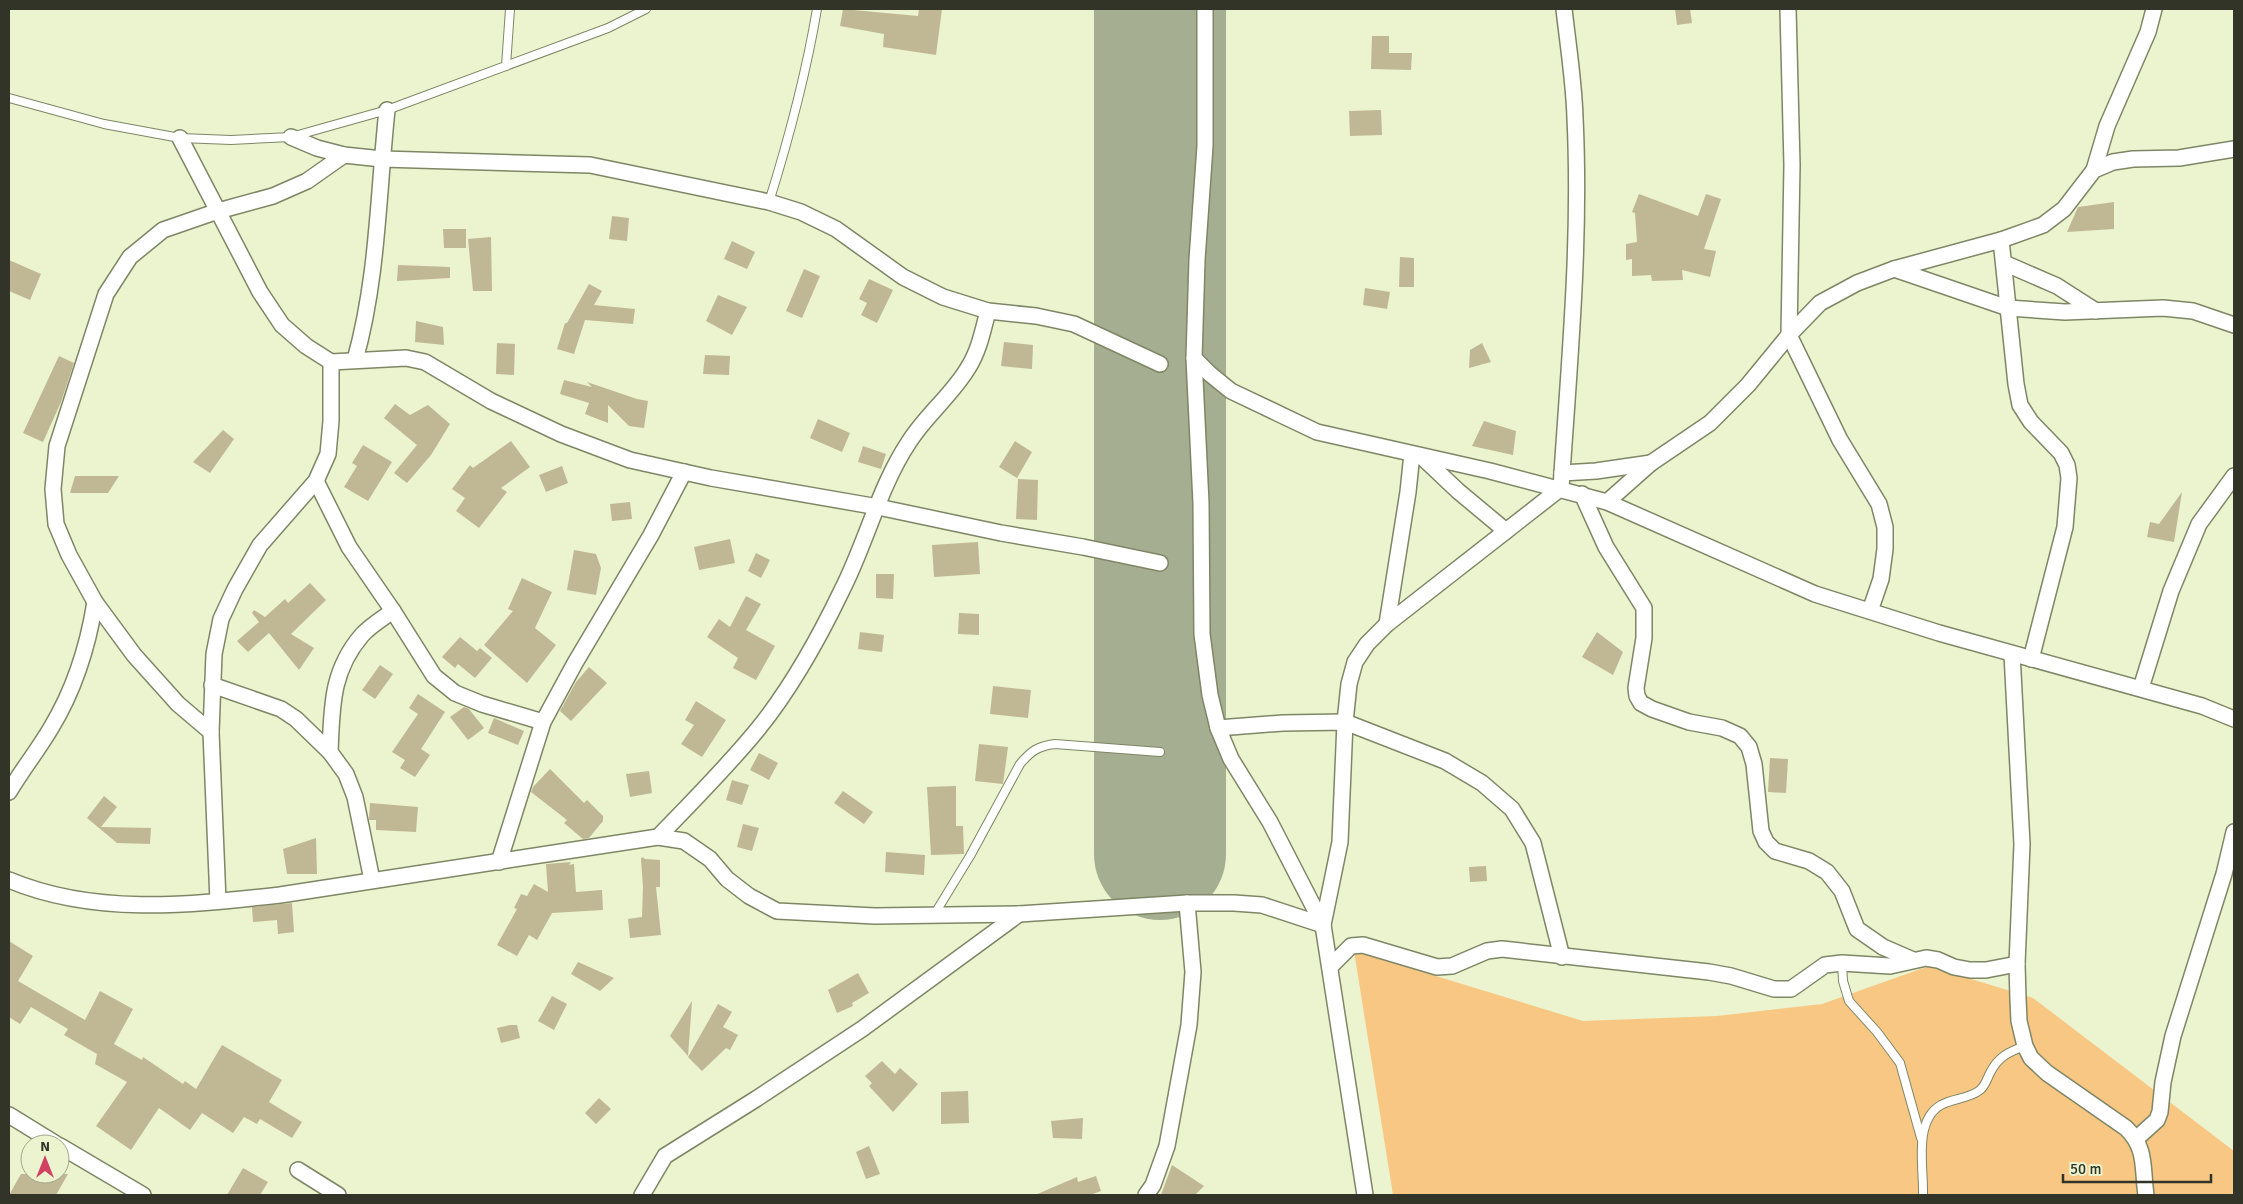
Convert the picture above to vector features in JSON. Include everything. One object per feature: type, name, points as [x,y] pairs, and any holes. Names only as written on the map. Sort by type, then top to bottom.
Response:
[{"type":"street","points":[[1205,9],[1205,146],[1197,260],[1194,358],[1201,503],[1202,634],[1210,695],[1218,728],[1231,759],[1270,822],[1325,931]]},
{"type":"street","points":[[1561,481],[1572,346],[1576,234],[1576,117],[1564,9]]},
{"type":"street","points":[[1788,9],[1792,156],[1789,335],[1840,440],[1879,504],[1885,527],[1885,548],[1881,579],[1870,611]]},
{"type":"street","points":[[1607,502],[1651,463],[1710,423],[1748,385],[1789,335],[1820,303],[1857,283],[1894,269],[2001,240],[2043,225],[2064,209],[2094,170],[2107,126],[2148,32],[2154,9]]},
{"type":"street","points":[[355,360],[364,328],[373,277],[387,110]]},
{"type":"street","points":[[291,137],[317,148],[344,155],[382,159],[590,165],[769,202],[801,212],[836,229],[903,277],[943,297],[988,311],[1036,316],[1074,324],[1160,364]]},
{"type":"street","points":[[180,138],[260,292],[282,325],[306,346],[331,362],[406,358],[425,362],[491,401],[561,434],[630,460],[684,472],[878,507],[1001,534],[1083,546],[1160,563]]},
{"type":"street","points":[[2094,170],[2113,162],[2133,159],[2179,158],[2234,149]]},
{"type":"street","points":[[211,732],[156,681],[134,655],[95,602],[69,555],[56,524],[53,489],[57,446],[106,294],[130,257],[163,230],[218,211],[273,196],[307,181],[344,155]]},
{"type":"street","points":[[2001,240],[2016,384],[2020,405],[2031,422],[2061,453],[2068,465],[2069,478],[2065,527],[2031,659]]},
{"type":"street","points":[[2004,263],[2057,286],[2096,311]]},
{"type":"street","points":[[1894,269],[2008,308],[2065,312],[2162,308],[2194,311],[2234,325]]},
{"type":"street","points":[[658,837],[720,774],[760,727],[806,659],[843,589],[878,507],[909,442],[969,367],[980,342],[988,311]]},
{"type":"street","points":[[1194,358],[1210,374],[1231,390],[1317,432],[1416,455],[1561,481],[1582,494],[1607,502],[1815,594],[2012,654],[2202,706],[2234,719]]},
{"type":"street","points":[[218,901],[211,732],[214,654],[221,620],[235,589],[260,545],[316,482],[328,454],[331,421],[331,362]]},
{"type":"street","points":[[1416,455],[1506,530]]},
{"type":"street","points":[[1387,624],[1408,492],[1416,455]]},
{"type":"street","points":[[1365,1195],[1325,931],[1340,842],[1345,722],[1349,684],[1355,662],[1367,644],[1387,624],[1506,530],[1561,481],[1596,471],[1651,463]]},
{"type":"street","points":[[499,862],[543,722],[575,663],[651,535],[684,472]]},
{"type":"street","points":[[2141,688],[2171,591],[2199,524],[2234,476]]},
{"type":"street","points":[[316,482],[349,547],[393,611],[434,676],[455,693],[482,704],[543,722]]},
{"type":"street","points":[[1582,494],[1609,553],[1644,608],[1644,638],[1636,688],[1637,696],[1641,703],[1652,709],[1689,722],[1722,728],[1740,736],[1749,747],[1754,764],[1761,831],[1766,842],[1775,851],[1809,861],[1827,872],[1842,891],[1857,929],[1883,947],[1913,960]]},
{"type":"street","points":[[9,792],[52,726],[73,683],[90,636],[95,602]]},
{"type":"street","points":[[330,752],[334,688],[346,659],[363,634],[393,611]]},
{"type":"street","points":[[2012,654],[2022,844],[2017,964],[2020,1021],[2025,1046],[2031,1058],[2047,1073],[2126,1128],[2136,1138],[2141,1149],[2146,1195]]},
{"type":"street","points":[[212,684],[281,709],[296,718],[330,752],[346,774],[355,797],[372,880]]},
{"type":"street","points":[[1218,728],[1283,723],[1345,722],[1445,761],[1482,783],[1512,810],[1533,842],[1562,957]]},
{"type":"street","points":[[2136,1138],[2157,1120],[2160,1112],[2162,1082],[2173,1036],[2224,874],[2234,832]]},
{"type":"street","points":[[9,880],[78,901],[119,905],[218,901],[280,894],[658,837],[684,841],[710,859],[727,879],[749,896],[777,911],[839,915],[934,916],[1019,914],[1187,903],[1262,905],[1289,912],[1351,946],[1363,945],[1437,967],[1452,966],[1487,951],[1502,949],[1717,973],[1774,989],[1791,989],[1825,966],[1842,962],[1890,966],[1926,958],[1938,960],[1954,968],[1970,970],[1986,970],[2017,964]]},
{"type":"street","points":[[1146,1195],[1152,1185],[1167,1146],[1189,1025],[1193,972],[1187,903]]},
{"type":"street","points":[[642,1195],[666,1156],[862,1029],[1019,914]]},
{"type":"street","points":[[1330,967],[1351,946]]},
{"type":"street","points":[[9,1115],[40,1134]]},
{"type":"street","points":[[70,1152],[144,1195]]},
{"type":"street","points":[[298,1170],[338,1195]]},
{"type":"lane","points":[[506,66],[510,9]]},
{"type":"lane","points":[[9,98],[104,124],[180,138],[231,140],[291,137],[387,110],[608,28],[646,9]]},
{"type":"lane","points":[[769,202],[802,84],[817,9]]},
{"type":"lane","points":[[934,916],[970,856],[1020,764],[1030,752],[1042,745],[1055,744],[1160,752]]},
{"type":"lane","points":[[1842,962],[1844,990],[1849,1002],[1877,1032],[1900,1063],[1922,1140]]},
{"type":"lane","points":[[1923,1195],[1922,1140],[1924,1125],[1931,1112],[1942,1104],[1980,1090],[2000,1057],[2025,1046]]},
{"type":"shaded area","points":[[1129,9],[1171,9],[1172,894],[1130,890]]},
{"type":"shaded area","points":[[1354,951],[1583,1021],[1717,1016],[1822,1004],[1929,966],[2033,998],[2234,1151],[2234,1195],[1393,1195]]},
{"type":"building","points":[[843,9],[918,16],[919,9],[942,9],[936,55],[883,47],[884,34],[840,26]]},
{"type":"building","points":[[1675,9],[1690,9],[1692,23],[1677,25]]},
{"type":"building","points":[[1372,36],[1389,36],[1389,53],[1412,53],[1411,70],[1371,69]]},
{"type":"building","points":[[1381,110],[1382,135],[1350,136],[1349,111]]},
{"type":"building","points":[[1639,194],[1698,216],[1706,194],[1721,199],[1704,249],[1716,251],[1710,277],[1682,270],[1683,280],[1652,281],[1651,275],[1632,276],[1632,259],[1626,260],[1626,244],[1637,242],[1635,213],[1632,212]]},
{"type":"building","points":[[2114,202],[2114,229],[2067,232],[2078,207]]},
{"type":"building","points":[[612,216],[629,218],[627,241],[609,239]]},
{"type":"building","points":[[443,229],[466,229],[466,248],[444,248]]},
{"type":"building","points":[[491,237],[492,291],[473,291],[468,239]]},
{"type":"building","points":[[732,241],[755,252],[747,269],[724,259]]},
{"type":"building","points":[[1400,257],[1414,258],[1414,287],[1399,287]]},
{"type":"building","points":[[9,260],[41,274],[30,300],[9,291]]},
{"type":"building","points":[[398,265],[450,267],[450,278],[397,281]]},
{"type":"building","points":[[804,269],[820,276],[802,318],[786,311]]},
{"type":"building","points":[[869,279],[893,290],[877,323],[861,315],[867,303],[859,299]]},
{"type":"building","points":[[589,284],[602,291],[594,305],[635,309],[633,324],[585,320],[574,354],[557,349],[565,323],[567,323]]},
{"type":"building","points":[[1365,288],[1390,292],[1387,309],[1363,305]]},
{"type":"building","points":[[718,295],[747,307],[732,335],[706,321]]},
{"type":"building","points":[[416,321],[443,327],[444,345],[415,342]]},
{"type":"building","points":[[1004,342],[1033,345],[1032,369],[1001,366]]},
{"type":"building","points":[[497,343],[515,344],[514,375],[496,374]]},
{"type":"building","points":[[1482,343],[1491,362],[1469,368],[1470,350]]},
{"type":"building","points":[[705,355],[730,356],[729,375],[703,374]]},
{"type":"building","points":[[59,356],[74,363],[61,402],[43,442],[23,433]]},
{"type":"building","points":[[564,380],[592,387],[587,382],[648,401],[644,428],[629,426],[608,405],[608,423],[585,414],[589,403],[560,394]]},
{"type":"building","points":[[395,404],[410,415],[428,405],[450,424],[431,455],[407,483],[394,473],[417,445],[384,418]]},
{"type":"building","points":[[818,419],[850,433],[842,452],[810,438]]},
{"type":"building","points":[[1484,421],[1516,431],[1513,455],[1472,446]]},
{"type":"building","points":[[223,430],[234,439],[210,473],[193,462]]},
{"type":"building","points":[[511,441],[530,467],[501,488],[507,492],[479,528],[456,511],[465,498],[452,489],[470,465],[473,468]]},
{"type":"building","points":[[1015,441],[1032,452],[1017,478],[999,467]]},
{"type":"building","points":[[363,445],[392,462],[368,501],[344,487],[357,466],[352,463]]},
{"type":"building","points":[[863,446],[886,454],[881,469],[858,462]]},
{"type":"building","points":[[562,466],[568,483],[546,492],[539,475]]},
{"type":"building","points":[[75,476],[119,476],[108,493],[70,493]]},
{"type":"building","points":[[1018,479],[1038,480],[1037,520],[1016,519]]},
{"type":"building","points":[[2182,492],[2174,542],[2147,537],[2150,522],[2159,524]]},
{"type":"building","points":[[630,502],[632,519],[612,521],[610,504]]},
{"type":"building","points":[[730,539],[735,563],[699,570],[694,547]]},
{"type":"building","points":[[978,542],[980,574],[934,577],[932,545]]},
{"type":"building","points":[[574,550],[596,554],[601,568],[596,595],[567,590]]},
{"type":"building","points":[[756,553],[770,560],[761,578],[748,571]]},
{"type":"building","points":[[876,574],[894,574],[893,599],[876,598]]},
{"type":"building","points":[[522,578],[552,592],[535,628],[556,645],[527,683],[484,645],[513,611],[508,609]]},
{"type":"building","points":[[310,583],[326,600],[291,634],[314,648],[299,670],[269,633],[248,652],[237,641],[259,622],[252,613],[254,610],[265,617],[285,599],[288,603]]},
{"type":"building","points":[[746,596],[761,604],[746,630],[775,646],[756,680],[733,668],[738,658],[707,637],[719,619],[730,627]]},
{"type":"building","points":[[959,613],[979,614],[979,635],[958,634]]},
{"type":"building","points":[[860,632],[884,635],[882,652],[858,649]]},
{"type":"building","points":[[1597,632],[1623,652],[1613,675],[1582,657]]},
{"type":"building","points":[[460,637],[477,651],[480,648],[492,658],[475,678],[458,664],[455,668],[442,657]]},
{"type":"building","points":[[380,665],[393,674],[375,699],[362,690]]},
{"type":"building","points":[[589,667],[607,683],[571,721],[560,711],[576,682]]},
{"type":"building","points":[[993,686],[1031,690],[1028,718],[990,714]]},
{"type":"building","points":[[418,694],[445,712],[421,749],[430,755],[415,777],[400,768],[405,760],[392,752],[418,714],[409,708]]},
{"type":"building","points":[[696,701],[726,720],[702,757],[681,744],[694,725],[685,720]]},
{"type":"building","points":[[464,707],[469,709],[484,728],[468,740],[450,717]]},
{"type":"building","points":[[494,718],[524,731],[518,745],[488,733]]},
{"type":"building","points":[[979,744],[1008,747],[1003,784],[975,781]]},
{"type":"building","points":[[759,753],[778,763],[769,780],[750,770]]},
{"type":"building","points":[[1770,758],[1788,759],[1786,793],[1768,792]]},
{"type":"building","points":[[550,769],[584,803],[587,800],[603,816],[603,821],[589,838],[583,839],[564,823],[567,820],[531,792],[533,787]]},
{"type":"building","points":[[649,771],[652,793],[630,797],[626,774]]},
{"type":"building","points":[[732,780],[749,785],[742,805],[726,800]]},
{"type":"building","points":[[956,786],[956,826],[963,826],[964,854],[931,855],[927,787]]},
{"type":"building","points":[[843,791],[873,812],[864,824],[834,803]]},
{"type":"building","points":[[104,796],[117,807],[101,827],[151,828],[150,844],[117,843],[87,818]]},
{"type":"building","points":[[370,803],[418,807],[416,832],[376,830],[376,820],[369,820]]},
{"type":"building","points":[[743,824],[759,828],[752,851],[737,847]]},
{"type":"building","points":[[316,838],[317,874],[287,874],[283,849]]},
{"type":"building","points":[[886,852],[925,855],[924,875],[885,872]]},
{"type":"building","points":[[642,857],[660,860],[660,887],[656,887],[661,935],[630,938],[628,919],[642,917]]},
{"type":"building","points":[[571,862],[569,865],[574,864],[576,892],[602,890],[603,910],[552,913],[537,940],[529,935],[517,956],[497,945],[517,909],[514,908],[521,894],[527,896],[534,884],[548,892],[546,864]]},
{"type":"building","points":[[1486,866],[1487,881],[1470,882],[1469,867]]},
{"type":"building","points":[[292,903],[294,932],[278,934],[277,920],[253,922],[252,907]]},
{"type":"building","points":[[9,941],[33,956],[18,981],[85,1020],[100,991],[133,1009],[114,1044],[142,1060],[143,1057],[183,1084],[185,1081],[196,1089],[222,1045],[282,1080],[269,1102],[302,1122],[292,1138],[260,1119],[257,1124],[244,1117],[233,1133],[202,1113],[190,1130],[159,1108],[131,1150],[96,1126],[127,1082],[95,1064],[97,1054],[64,1035],[68,1029],[31,1007],[20,1024],[9,1017]]},
{"type":"building","points":[[578,962],[614,978],[600,991],[571,974]]},
{"type":"building","points":[[858,973],[869,993],[852,1003],[853,1006],[837,1013],[828,990]]},
{"type":"building","points":[[552,996],[567,1004],[554,1030],[538,1021]]},
{"type":"building","points":[[692,1001],[688,1056],[670,1036]]},
{"type":"building","points":[[718,1004],[732,1012],[723,1027],[738,1035],[730,1050],[726,1048],[702,1071],[688,1057]]},
{"type":"building","points":[[517,1025],[520,1038],[501,1043],[497,1028]]},
{"type":"building","points":[[882,1061],[895,1074],[900,1068],[918,1084],[893,1112],[869,1086],[872,1083],[865,1076]]},
{"type":"building","points":[[968,1091],[969,1123],[941,1124],[941,1092]]},
{"type":"building","points":[[599,1098],[611,1109],[596,1124],[585,1113]]},
{"type":"building","points":[[1083,1118],[1082,1139],[1053,1138],[1051,1121]]},
{"type":"building","points":[[869,1146],[880,1174],[866,1179],[856,1152]]},
{"type":"building","points":[[1172,1165],[1204,1186],[1195,1195],[1161,1195]]},
{"type":"building","points":[[243,1168],[268,1182],[260,1195],[227,1195]]},
{"type":"building","points":[[20,1176],[20,1184],[62,1184],[56,1195],[9,1195]]},
{"type":"building","points":[[1096,1176],[1101,1191],[1090,1195],[1035,1195],[1077,1177],[1078,1182]]},
{"type":"runway","points":[[1160,9],[1160,854]]}]
